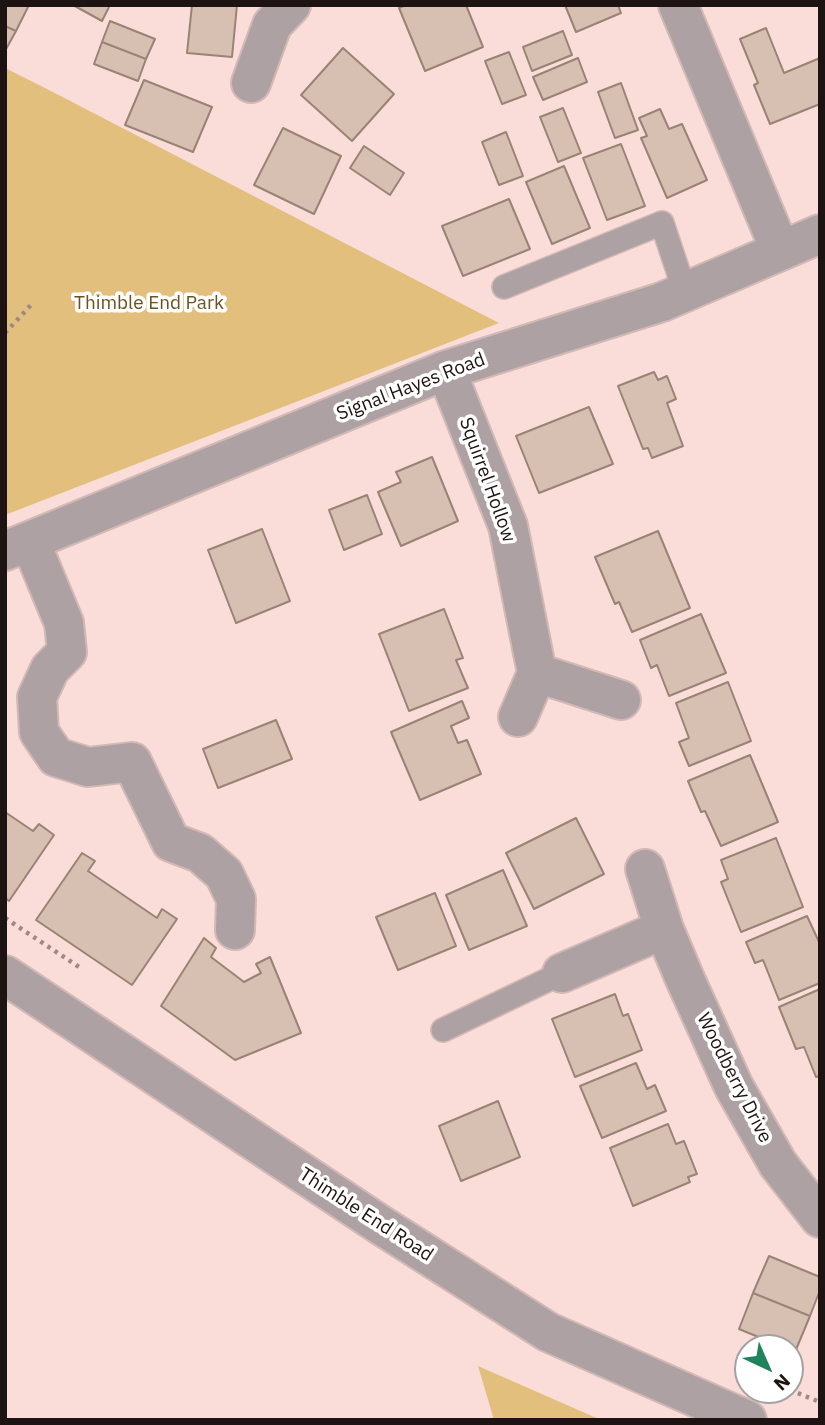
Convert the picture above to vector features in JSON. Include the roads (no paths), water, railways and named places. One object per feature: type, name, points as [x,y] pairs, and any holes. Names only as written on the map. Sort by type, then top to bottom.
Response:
[{"type":"street","points":[[678,5],[780,250]]},
{"type":"street","points":[[251,83],[272,25],[288,7]]},
{"type":"street","name":"Signal Hayes Road","points":[[18,546],[446,370],[662,302],[820,234]]},
{"type":"street","name":"Squirrel Hollow","points":[[446,370],[508,526],[537,673]]},
{"type":"street","points":[[18,546],[64,623],[67,652],[50,669],[37,697],[39,732],[56,757],[88,767],[132,762],[171,842],[200,853],[224,874],[236,899],[235,930]]},
{"type":"street","points":[[518,717],[537,673],[621,700]]},
{"type":"street","name":"Woodberry Drive","points":[[645,869],[664,929],[734,1087],[779,1164],[820,1218]]},
{"type":"street","points":[[562,973],[664,929]]},
{"type":"street","name":"Thimble End Road","points":[[5,975],[379,1224],[548,1332],[747,1420]]},
{"type":"lane","points":[[504,287],[662,223],[685,292]]},
{"type":"lane","points":[[443,1030],[562,973]]},
{"type":"park label","name":"Thimble End Park","points":[[149,304]]}]
